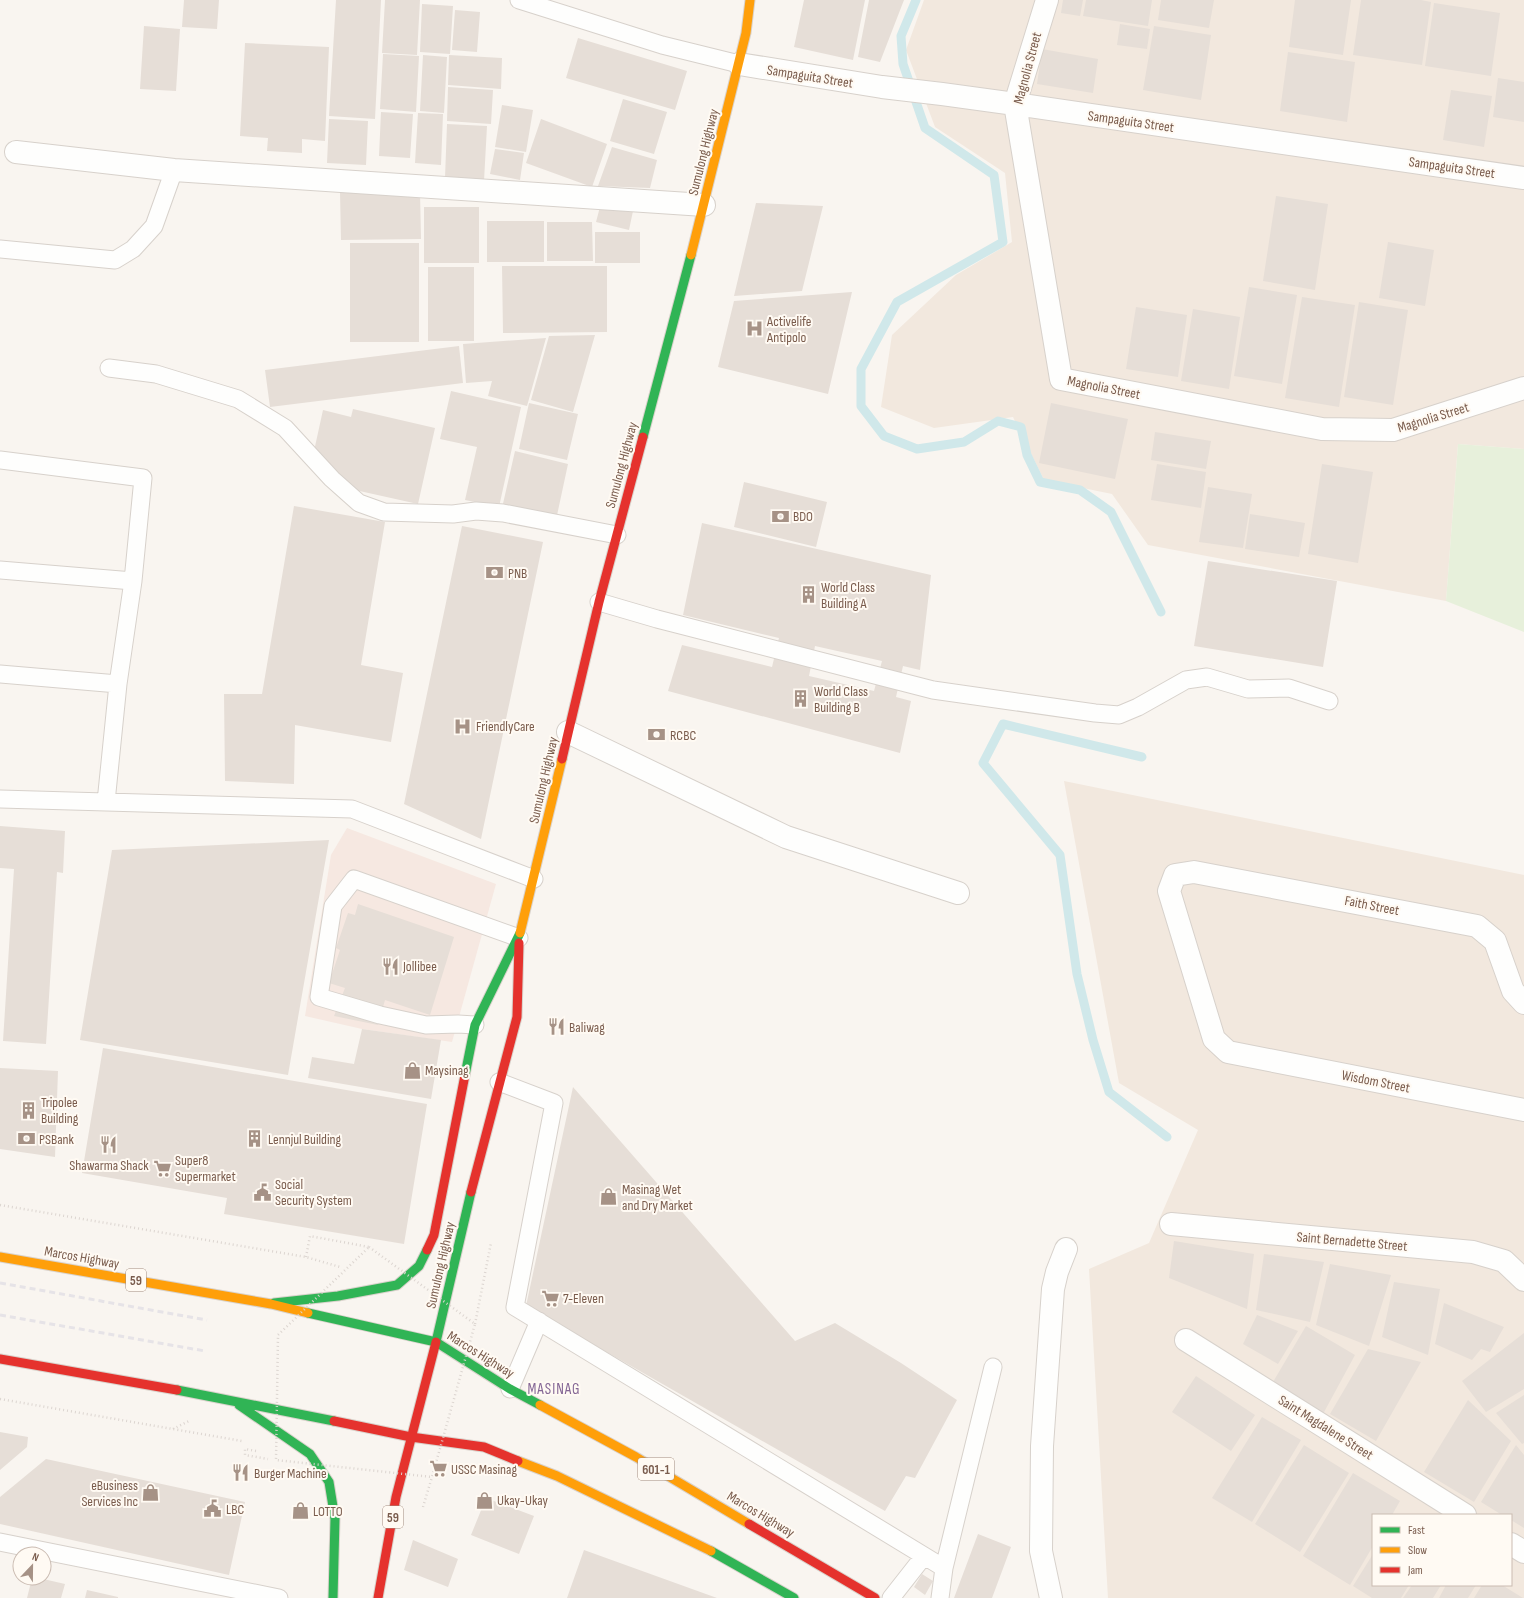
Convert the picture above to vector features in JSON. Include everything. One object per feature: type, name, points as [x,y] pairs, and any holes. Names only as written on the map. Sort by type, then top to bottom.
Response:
[{"type":"main road","name":"Sumulong Highway","points":[[271,1304],[338,1296],[397,1284],[419,1266],[434,1235],[475,1026],[519,938],[599,602],[704,205],[739,64],[746,33],[750,0]]},
{"type":"main road","name":"Sumulong Highway","points":[[378,1598],[396,1497],[436,1342],[469,1201],[517,1017],[519,938]]},
{"type":"main road","name":"Marcos Highway","points":[[0,1257],[271,1304],[436,1342],[510,1389],[636,1457],[875,1598]]},
{"type":"main road","points":[[0,1359],[232,1400],[411,1437],[484,1447],[556,1476],[698,1544],[794,1598]]},
{"type":"main road","points":[[232,1400],[310,1454],[328,1482],[335,1519],[333,1598]]},
{"type":"street","name":"Magnolia Street","points":[[1047,0],[1015,104],[1061,379],[1322,429],[1393,430],[1524,388]]},
{"type":"street","name":"Sampaguita Street","points":[[739,64],[882,87],[1015,104],[1524,178]]},
{"type":"street","points":[[16,152],[174,170],[704,205]]},
{"type":"street","points":[[568,732],[786,837],[958,893]]},
{"type":"street","name":"Faith Street","points":[[1228,1052],[1214,1040],[1169,892],[1175,875],[1194,872],[1477,926],[1496,941],[1513,991],[1524,1003]]},
{"type":"street","name":"Wisdom Street","points":[[1228,1052],[1524,1110]]},
{"type":"street","name":"Saint Bernadette Street","points":[[1171,1224],[1473,1252],[1504,1261],[1524,1280]]},
{"type":"street","points":[[1051,1598],[1041,1551],[1042,1446],[1053,1289],[1057,1272],[1066,1249]]},
{"type":"street","name":"Saint Magdalene Street","points":[[1186,1340],[1463,1514]]},
{"type":"street","points":[[1512,1545],[1524,1552]]},
{"type":"lane","points":[[519,0],[662,45],[739,64]]},
{"type":"lane","points":[[0,249],[115,260],[133,249],[154,226],[174,170]]},
{"type":"lane","points":[[109,368],[156,374],[238,399],[285,428],[332,479],[359,503],[384,512],[453,514],[476,511],[504,513],[617,535]]},
{"type":"lane","points":[[0,460],[143,478],[133,581],[118,684],[106,802]]},
{"type":"lane","points":[[0,570],[133,581]]},
{"type":"lane","points":[[599,602],[657,620],[933,690],[1095,713],[1119,715],[1138,707],[1186,680],[1207,678],[1248,689],[1289,688],[1329,701]]},
{"type":"lane","points":[[0,674],[118,684]]},
{"type":"lane","points":[[0,798],[352,809],[534,879]]},
{"type":"lane","points":[[475,1026],[458,1024],[426,1025],[380,1015],[319,997],[333,906],[354,879],[519,938]]},
{"type":"lane","points":[[499,1082],[554,1103],[515,1307],[944,1568]]},
{"type":"lane","points":[[510,1389],[539,1321]]},
{"type":"lane","points":[[940,1598],[944,1568],[993,1367]]},
{"type":"lane","points":[[0,1542],[279,1598]]},
{"type":"lane","points":[[892,1598],[924,1556]]},
{"type":"path","points":[[0,1205],[306,1257],[351,1271]]},
{"type":"path","points":[[306,1257],[310,1236],[367,1246],[475,1324]]},
{"type":"path","points":[[424,1507],[475,1324],[491,1243]]},
{"type":"path","points":[[367,1246],[278,1335],[276,1460],[432,1478]]},
{"type":"path","points":[[0,1399],[248,1442]]},
{"type":"path","points":[[271,1446],[281,1454]]},
{"type":"path","points":[[263,1452],[245,1449],[245,1455],[275,1460]]},
{"type":"path","points":[[286,1458],[297,1467]]},
{"type":"shaded area","points":[[924,0],[1524,0],[1524,449],[1458,444],[1446,601],[1148,545],[1112,494],[1044,480],[1013,417],[934,428],[881,407],[892,335],[956,275],[1012,242],[1005,173],[935,127],[906,50]]},
{"type":"shaded area","points":[[1064,781],[1524,875],[1524,1598],[1108,1598],[1089,1269],[1149,1243],[1198,1130],[1119,1083]]},
{"type":"shaded area","points":[[347,828],[496,884],[452,1042],[362,1029],[305,1016],[331,855]]},
{"type":"green space","points":[[1458,444],[1524,449],[1524,632],[1446,601]]},
{"type":"building","points":[[184,0],[219,0],[217,29],[182,27]]},
{"type":"building","points":[[336,0],[381,0],[375,119],[329,116]]},
{"type":"building","points":[[385,0],[420,0],[417,55],[382,53]]},
{"type":"building","points":[[804,0],[865,0],[853,60],[794,47]]},
{"type":"building","points":[[869,0],[904,0],[880,62],[858,57]]},
{"type":"building","points":[[1063,0],[1083,0],[1080,16],[1061,13]]},
{"type":"building","points":[[1086,0],[1152,0],[1148,26],[1083,16]]},
{"type":"building","points":[[1161,0],[1214,0],[1209,28],[1158,20]]},
{"type":"building","points":[[1295,0],[1351,0],[1343,55],[1289,47]]},
{"type":"building","points":[[1361,0],[1421,0],[1431,2],[1422,65],[1353,55]]},
{"type":"building","points":[[1434,3],[1500,13],[1491,76],[1425,66]]},
{"type":"building","points":[[422,4],[453,6],[450,54],[420,52]]},
{"type":"building","points":[[455,10],[480,12],[477,52],[452,50]]},
{"type":"building","points":[[1120,24],[1150,29],[1147,49],[1117,45]]},
{"type":"building","points":[[144,26],[180,29],[176,91],[140,89]]},
{"type":"building","points":[[1154,26],[1211,35],[1201,100],[1143,90]]},
{"type":"building","points":[[578,38],[687,71],[675,110],[566,78]]},
{"type":"building","points":[[245,43],[329,47],[325,141],[302,139],[302,153],[267,151],[268,138],[240,136]]},
{"type":"building","points":[[1042,49],[1098,59],[1093,93],[1037,84]]},
{"type":"building","points":[[1288,52],[1355,62],[1347,122],[1280,111]]},
{"type":"building","points":[[383,54],[419,56],[416,112],[380,109]]},
{"type":"building","points":[[423,55],[447,57],[444,113],[420,111]]},
{"type":"building","points":[[449,55],[502,58],[501,89],[448,85]]},
{"type":"building","points":[[1498,78],[1524,82],[1524,122],[1493,117]]},
{"type":"building","points":[[448,87],[493,90],[491,124],[447,121]]},
{"type":"building","points":[[1451,90],[1492,96],[1484,147],[1443,140]]},
{"type":"building","points":[[623,99],[667,112],[654,154],[610,141]]},
{"type":"building","points":[[502,105],[533,110],[526,152],[495,147]]},
{"type":"building","points":[[381,112],[413,114],[410,158],[379,156]]},
{"type":"building","points":[[418,113],[443,114],[441,165],[415,163]]},
{"type":"building","points":[[329,119],[368,121],[366,165],[327,163]]},
{"type":"building","points":[[541,119],[607,144],[592,187],[526,163]]},
{"type":"building","points":[[447,124],[487,126],[484,181],[445,178]]},
{"type":"building","points":[[612,147],[657,160],[650,188],[598,186]]},
{"type":"building","points":[[495,149],[524,153],[520,180],[490,174]]},
{"type":"building","points":[[420,191],[421,239],[341,240],[340,192]]},
{"type":"building","points":[[1276,196],[1328,204],[1315,290],[1263,281]]},
{"type":"building","points":[[601,203],[633,211],[629,230],[596,222]]},
{"type":"building","points":[[756,203],[823,206],[802,291],[734,296]]},
{"type":"building","points":[[424,207],[479,207],[479,263],[424,263]]},
{"type":"building","points":[[487,221],[544,221],[544,262],[487,262]]},
{"type":"building","points":[[547,222],[592,222],[593,261],[547,261]]},
{"type":"building","points":[[595,232],[640,232],[640,263],[595,263]]},
{"type":"building","points":[[1388,242],[1434,250],[1425,306],[1379,298]]},
{"type":"building","points":[[350,243],[419,243],[419,342],[350,342]]},
{"type":"building","points":[[502,266],[607,266],[607,332],[503,333]]},
{"type":"building","points":[[428,267],[474,267],[474,341],[428,341]]},
{"type":"building","points":[[1249,287],[1297,295],[1282,384],[1234,376]]},
{"type":"building","points":[[852,292],[828,394],[718,367],[734,301]]},
{"type":"building","points":[[1302,297],[1355,305],[1339,407],[1285,398]]},
{"type":"building","points":[[1359,302],[1408,310],[1393,405],[1344,397]]},
{"type":"building","points":[[1136,307],[1187,315],[1178,377],[1126,369]]},
{"type":"building","points":[[1193,309],[1240,317],[1229,389],[1181,381]]},
{"type":"building","points":[[595,335],[573,412],[531,400],[549,336]]},
{"type":"building","points":[[546,338],[527,406],[488,396],[492,381],[466,383],[463,344]]},
{"type":"building","points":[[459,346],[463,383],[270,407],[265,370]]},
{"type":"building","points":[[451,391],[521,407],[499,507],[465,500],[477,447],[440,439]]},
{"type":"building","points":[[529,403],[578,414],[567,460],[519,449]]},
{"type":"building","points":[[1051,403],[1128,419],[1115,479],[1039,463]]},
{"type":"building","points":[[353,409],[435,428],[418,504],[346,488],[314,451],[323,410],[351,417]]},
{"type":"building","points":[[1155,432],[1211,441],[1206,469],[1151,460]]},
{"type":"building","points":[[515,451],[568,464],[556,520],[502,508]]},
{"type":"building","points":[[1157,464],[1206,472],[1201,508],[1151,500]]},
{"type":"building","points":[[1322,464],[1373,472],[1358,563],[1308,554]]},
{"type":"building","name":"BDO","points":[[744,482],[827,502],[816,547],[734,527]]},
{"type":"building","points":[[1208,487],[1252,494],[1243,548],[1199,542]]},
{"type":"building","points":[[294,506],[385,522],[361,665],[403,673],[391,742],[295,725],[294,784],[225,781],[224,694],[262,694]]},
{"type":"building","points":[[1250,514],[1305,523],[1299,557],[1245,549]]},
{"type":"building","name":"World Class Building A","points":[[702,523],[931,575],[920,670],[903,666],[896,697],[911,701],[900,753],[668,691],[682,645],[772,667],[779,638],[683,615]],"holes":[[[815,646],[882,661],[874,691],[809,676]]]},
{"type":"building","points":[[462,526],[543,542],[481,839],[404,804]]},
{"type":"building","points":[[1208,561],[1337,581],[1323,667],[1194,646]]},
{"type":"building","points":[[0,826],[65,831],[63,873],[57,872],[46,1044],[3,1041],[14,869],[0,868]]},
{"type":"building","points":[[329,840],[288,1075],[80,1040],[112,850]]},
{"type":"building","name":"Jollibee","points":[[358,904],[454,937],[430,1015],[385,1000],[378,1025],[334,1016],[345,988],[329,983],[340,950],[336,948],[348,913],[355,915]]},
{"type":"building","points":[[362,1029],[441,1040],[431,1099],[308,1078],[312,1057],[354,1064]]},
{"type":"building","name":"Lennjul Building","points":[[103,1048],[427,1104],[404,1244],[224,1214],[227,1198],[82,1173]]},
{"type":"building","name":"Tripolee Building","points":[[0,1068],[58,1071],[55,1157],[0,1149]]},
{"type":"building","name":"Masinag Wet and Dry Market","points":[[573,1087],[795,1341],[835,1323],[901,1363],[957,1400],[915,1478],[906,1476],[885,1511],[526,1306]]},
{"type":"building","points":[[1174,1241],[1254,1254],[1247,1309],[1169,1278]]},
{"type":"building","points":[[1264,1254],[1324,1262],[1310,1322],[1256,1310]]},
{"type":"building","points":[[1330,1264],[1391,1275],[1369,1346],[1316,1325]]},
{"type":"building","points":[[1394,1282],[1440,1289],[1428,1355],[1382,1337]]},
{"type":"building","points":[[1444,1303],[1504,1327],[1490,1352],[1481,1349],[1472,1360],[1435,1344]]},
{"type":"building","points":[[1257,1315],[1298,1331],[1278,1364],[1243,1344]]},
{"type":"building","points":[[1306,1326],[1355,1355],[1323,1414],[1273,1382]]},
{"type":"building","points":[[1524,1333],[1524,1389],[1486,1412],[1462,1381]]},
{"type":"building","points":[[1368,1349],[1421,1362],[1376,1441],[1330,1414]]},
{"type":"building","points":[[1196,1376],[1255,1415],[1231,1451],[1172,1412]]},
{"type":"building","points":[[1524,1395],[1524,1443],[1522,1444],[1496,1413]]},
{"type":"building","points":[[1468,1400],[1511,1441],[1474,1502],[1424,1472]]},
{"type":"building","points":[[1262,1417],[1301,1440],[1252,1522],[1212,1498]]},
{"type":"building","points":[[0,1432],[28,1437],[27,1447],[0,1470]]},
{"type":"building","points":[[1304,1445],[1349,1473],[1300,1552],[1255,1524]]},
{"type":"building","points":[[1516,1445],[1524,1455],[1524,1528],[1512,1521],[1512,1514],[1500,1514],[1481,1502]]},
{"type":"building","points":[[46,1459],[245,1502],[229,1575],[0,1524],[0,1497]]},
{"type":"building","points":[[1353,1473],[1400,1501],[1393,1514],[1372,1514],[1372,1548],[1350,1585],[1303,1556]]},
{"type":"building","points":[[486,1498],[534,1516],[519,1554],[471,1535]]},
{"type":"building","points":[[978,1534],[1011,1547],[992,1598],[954,1598]]},
{"type":"building","points":[[413,1540],[458,1559],[448,1587],[404,1570]]},
{"type":"building","points":[[584,1550],[717,1598],[567,1598]]},
{"type":"building","points":[[1372,1556],[1372,1586],[1408,1586],[1401,1598],[1372,1598],[1353,1586]]},
{"type":"building","points":[[922,1574],[933,1581],[925,1595],[914,1587]]},
{"type":"building","points":[[52,1581],[65,1584],[61,1598],[27,1598],[30,1586],[52,1586]]},
{"type":"building","points":[[1411,1586],[1440,1586],[1433,1598],[1403,1598]]},
{"type":"building","points":[[1445,1586],[1475,1586],[1468,1598],[1439,1598]]},
{"type":"building","points":[[1481,1586],[1504,1586],[1523,1598],[1474,1598]]},
{"type":"building","points":[[87,1590],[118,1597],[118,1598],[85,1598]]},
{"type":"waterway","points":[[916,0],[901,36],[903,64],[925,128],[994,175],[1003,242],[897,302],[861,369],[861,406],[884,436],[917,449],[964,442],[998,421],[1021,427],[1027,455],[1040,482],[1080,490],[1111,512],[1161,612]]},
{"type":"waterway","points":[[1142,757],[1003,724],[983,763],[1060,855],[1077,974],[1093,1040],[1109,1092],[1167,1137]]},
{"type":"railway","points":[[0,1283],[207,1320]]},
{"type":"railway","points":[[0,1315],[205,1351]]},
{"type":"traffic: fast","points":[[643,437],[691,255]]},
{"type":"traffic: fast","points":[[465,1075],[475,1025],[520,933]]},
{"type":"traffic: fast","points":[[436,1342],[471,1192]]},
{"type":"traffic: fast","points":[[274,1303],[338,1296],[397,1285],[419,1266],[427,1250]]},
{"type":"traffic: fast","points":[[308,1313],[436,1342],[510,1389],[540,1405]]},
{"type":"traffic: fast","points":[[177,1390],[334,1421]]},
{"type":"traffic: fast","points":[[239,1405],[310,1454],[329,1482],[335,1519],[333,1598]]},
{"type":"traffic: fast","points":[[711,1551],[794,1598]]},
{"type":"traffic: slow","points":[[691,255],[746,33],[750,0]]},
{"type":"traffic: slow","points":[[520,933],[562,759]]},
{"type":"traffic: slow","points":[[0,1257],[271,1304],[308,1313]]},
{"type":"traffic: slow","points":[[540,1405],[636,1457],[749,1524]]},
{"type":"traffic: slow","points":[[518,1461],[557,1476],[711,1551]]},
{"type":"traffic: jam","points":[[562,759],[599,602],[643,437]]},
{"type":"traffic: jam","points":[[471,1192],[517,1017],[519,943]]},
{"type":"traffic: jam","points":[[427,1250],[434,1235],[465,1075]]},
{"type":"traffic: jam","points":[[378,1598],[396,1497],[436,1342]]},
{"type":"traffic: jam","points":[[0,1359],[177,1390]]},
{"type":"traffic: jam","points":[[334,1421],[411,1437],[484,1447],[518,1461]]},
{"type":"traffic: jam","points":[[749,1524],[875,1598]]},
{"type":"place","name":"Activelife Antipolo","points":[[754,329]]},
{"type":"place","name":"BDO","points":[[780,516]]},
{"type":"place","name":"PNB","points":[[495,573]]},
{"type":"place","name":"World Class Building A","points":[[808,595]]},
{"type":"place","name":"World Class Building B","points":[[801,699]]},
{"type":"place","name":"FriendlyCare","points":[[463,726]]},
{"type":"place","name":"RCBC","points":[[657,735]]},
{"type":"place","name":"Jollibee","points":[[390,966]]},
{"type":"place","name":"Baliwag","points":[[556,1027]]},
{"type":"place","name":"Maysinag","points":[[412,1070]]},
{"type":"place","name":"Tripolee Building","points":[[28,1110]]},
{"type":"place","name":"PSBank","points":[[26,1139]]},
{"type":"place","name":"Lennjul Building","points":[[255,1139]]},
{"type":"place","name":"Shawarma Shack","points":[[109,1145]]},
{"type":"place","name":"Super8 Supermarket","points":[[162,1168]]},
{"type":"place","name":"Social Security System","points":[[262,1192]]},
{"type":"place","name":"Masinag Wet and Dry Market","points":[[609,1197]]},
{"type":"place","name":"7-Eleven","points":[[550,1298]]},
{"type":"place","name":"USSC Masinag","points":[[438,1469]]},
{"type":"place","name":"Burger Machine","points":[[241,1473]]},
{"type":"place","name":"eBusiness Services Inc","points":[[151,1493]]},
{"type":"place","name":"Ukay-Ukay","points":[[484,1500]]},
{"type":"place","name":"LBC","points":[[213,1509]]},
{"type":"place","name":"LOTTO","points":[[300,1511]]},
{"type":"district","name":"MASINAG","points":[[554,1389]]}]
